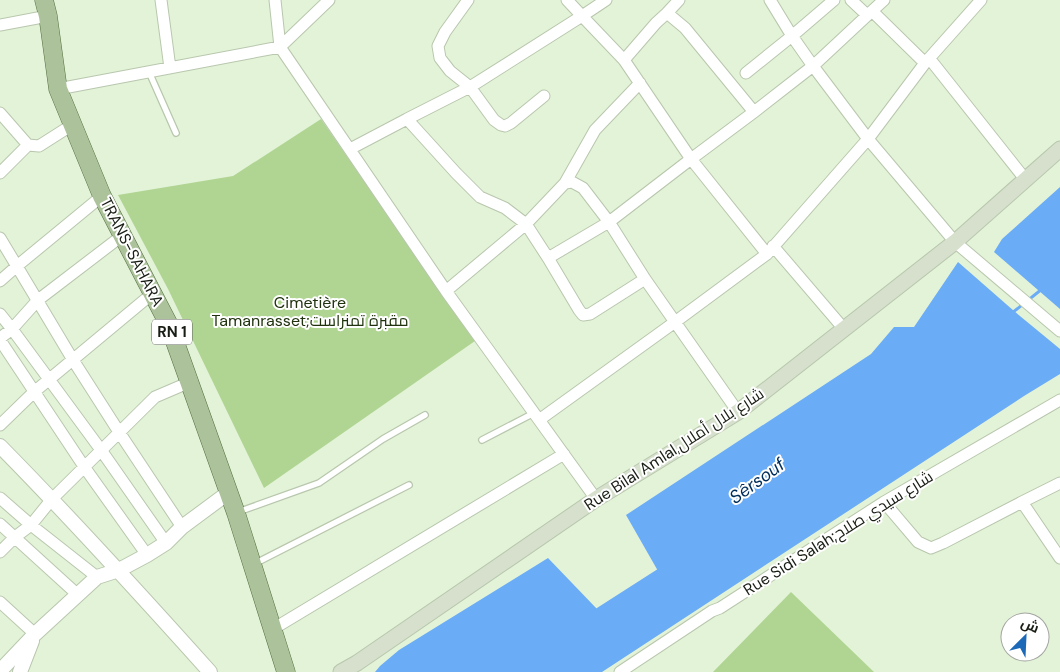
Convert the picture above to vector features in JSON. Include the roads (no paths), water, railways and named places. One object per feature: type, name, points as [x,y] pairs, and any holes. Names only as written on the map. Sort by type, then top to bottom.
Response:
[{"type":"main road","name":"TRANS-SAHARA","points":[[46,8],[58,89],[102,196],[170,325],[236,513],[286,672]]},
{"type":"main road","name":"Rue Bilal Amlal,شارع بلال أملال","points":[[341,672],[357,663],[596,499],[738,412],[955,242],[1060,149]]},
{"type":"street","points":[[161,0],[170,68]]},
{"type":"street","points":[[275,0],[280,47],[446,291],[596,499]]},
{"type":"street","points":[[58,89],[280,47],[329,0]]},
{"type":"street","points":[[468,0],[438,46],[440,58],[450,71],[470,86],[494,120],[501,125],[505,126],[511,123],[544,96]]},
{"type":"street","points":[[567,0],[624,60],[691,159],[770,250],[844,328]]},
{"type":"street","points":[[350,149],[470,86],[606,0]]},
{"type":"street","points":[[624,60],[679,0]]},
{"type":"street","points":[[770,0],[792,36],[868,139],[955,242],[1060,331]]},
{"type":"street","points":[[746,73],[834,0]]},
{"type":"street","points":[[851,0],[870,13],[927,61],[1025,179]]},
{"type":"street","points":[[548,258],[609,222],[814,66],[884,0]]},
{"type":"street","points":[[537,416],[675,322],[770,250],[868,139],[927,61],[981,0]]},
{"type":"street","points":[[0,25],[46,8]]},
{"type":"street","points":[[668,13],[685,28],[754,112]]},
{"type":"street","points":[[446,291],[526,224],[565,183],[595,130],[640,83]]},
{"type":"street","points":[[0,113],[28,146]]},
{"type":"street","points":[[407,119],[480,197],[505,208],[526,224],[583,315],[590,314],[645,279]]},
{"type":"street","points":[[0,173],[28,146],[39,146],[72,126]]},
{"type":"street","points":[[565,183],[572,182],[583,188],[609,222],[645,279],[738,412]]},
{"type":"street","points":[[0,281],[102,196]]},
{"type":"street","points":[[122,235],[38,300],[12,329],[0,339],[85,468],[147,555]]},
{"type":"street","points":[[0,238],[73,360],[182,527]]},
{"type":"street","points":[[0,425],[34,392],[153,293]]},
{"type":"street","points":[[0,314],[50,379],[166,543]]},
{"type":"street","points":[[0,552],[15,537],[31,526],[52,499],[155,397],[190,382]]},
{"type":"street","name":"Rue Sidi Salah;شارع سيدي صلاح","points":[[620,672],[712,610],[720,608],[884,502],[1060,400]]},
{"type":"street","points":[[0,446],[119,570],[210,672]]},
{"type":"street","points":[[273,629],[564,454]]},
{"type":"street","points":[[884,502],[918,542],[931,548],[1060,483]]},
{"type":"street","points":[[3,663],[97,577],[119,570],[166,543],[182,527],[228,493]]},
{"type":"street","points":[[0,498],[31,526],[97,577]]},
{"type":"street","points":[[1022,502],[1060,558]]},
{"type":"street","points":[[0,524],[78,595]]},
{"type":"street","points":[[0,602],[35,634]]},
{"type":"street","points":[[20,672],[35,634]]},
{"type":"lane","points":[[149,72],[176,133]]},
{"type":"lane","points":[[236,513],[318,483],[383,439],[425,415]]},
{"type":"lane","points":[[482,440],[537,416]]},
{"type":"lane","points":[[253,565],[409,485]]},
{"type":"water","points":[[1060,187],[1060,309],[994,252],[1002,239]]},
{"type":"water","points":[[958,262],[1060,349],[1060,374],[602,672],[375,672],[399,650],[548,558],[597,609],[658,571],[626,515],[871,354],[894,327],[914,327]]},
{"type":"waterway","name":"Sêrsouf","points":[[1012,313],[1042,289]]},
{"type":"waterway","name":"Sêrsouf","points":[[595,611],[659,570]]},
{"type":"park label","name":"Cimetière Tamanrasset;مقبرة تمنراست","points":[[310,311]]}]
